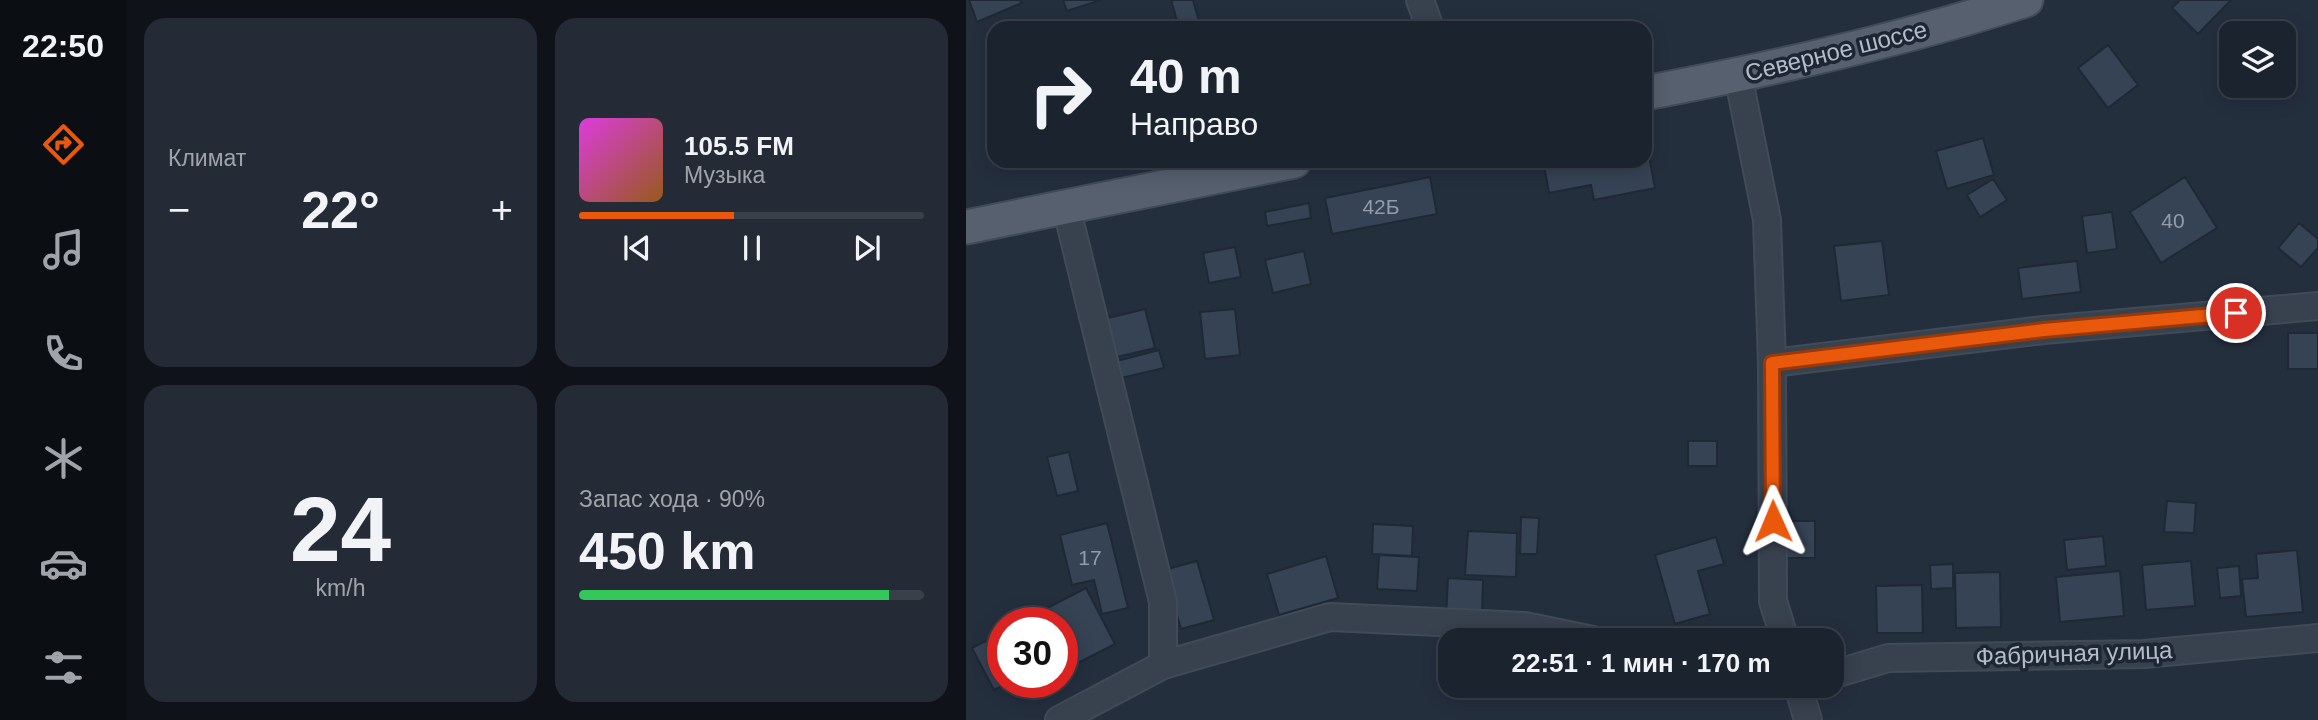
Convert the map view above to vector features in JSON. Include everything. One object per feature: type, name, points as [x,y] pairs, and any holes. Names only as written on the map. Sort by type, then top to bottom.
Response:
[{"type":"main road","name":"Северное шоссе","points":[[1652,92],[1738,75],[1973,17],[2026,0]]},
{"type":"main road","points":[[966,227],[1259,168]]},
{"type":"street","points":[[1420,0],[1428,21]]},
{"type":"street","points":[[1738,75],[1767,220],[1772,363],[1773,601],[1781,628]]},
{"type":"street","points":[[1066,206],[1163,602],[1163,666]]},
{"type":"street","points":[[1772,363],[2044,330],[2318,306]]},
{"type":"street","points":[[1059,720],[1163,666],[1330,617],[1535,628]]},
{"type":"street","name":"Фабричная улица","points":[[1844,671],[1888,658],[2144,653],[2318,638]]},
{"type":"street","points":[[1802,698],[1808,720]]},
{"type":"building","points":[[969,0],[1020,0],[1022,3],[977,22]]},
{"type":"building","points":[[1063,0],[1101,0],[1067,11]]},
{"type":"building","points":[[1171,0],[1193,0],[1199,21],[1177,21]]},
{"type":"building","points":[[2180,0],[2231,0],[2198,34],[2172,8]]},
{"type":"building","points":[[2108,45],[2138,85],[2108,108],[2078,68]]},
{"type":"building","points":[[1983,138],[1994,175],[1947,189],[1936,151]]},
{"type":"building","points":[[1545,168],[1651,168],[1655,188],[1594,200],[1591,185],[1549,193]]},
{"type":"building","points":[[1430,177],[1437,214],[1332,234],[1325,198]]},
{"type":"building","points":[[2185,177],[2217,228],[2161,263],[2130,212]]},
{"type":"building","points":[[1993,179],[2007,200],[1980,217],[1967,195]]},
{"type":"building","points":[[1309,203],[1311,218],[1267,226],[1265,212]]},
{"type":"building","points":[[2112,212],[2117,249],[2087,253],[2082,216]]},
{"type":"building","points":[[2299,223],[2318,239],[2318,248],[2301,267],[2278,248]]},
{"type":"building","points":[[1882,241],[1889,295],[1841,301],[1834,246]]},
{"type":"building","points":[[1235,247],[1241,277],[1209,283],[1203,253]]},
{"type":"building","points":[[1304,251],[1311,284],[1273,293],[1265,260]]},
{"type":"building","points":[[2077,261],[2081,292],[2022,299],[2018,268]]},
{"type":"building","points":[[1145,309],[1155,348],[1113,358],[1104,319]]},
{"type":"building","points":[[1235,309],[1240,355],[1205,359],[1200,312]]},
{"type":"building","points":[[2288,333],[2318,333],[2318,369],[2288,369]]},
{"type":"building","points":[[1159,350],[1164,368],[1121,378],[1117,361]]},
{"type":"building","points":[[1688,441],[1717,441],[1717,466],[1688,466]]},
{"type":"building","points":[[1069,452],[1078,491],[1057,496],[1047,457]]},
{"type":"building","points":[[2167,501],[2196,503],[2194,533],[2164,532]]},
{"type":"building","points":[[1521,517],[1539,518],[1537,554],[1520,554]]},
{"type":"building","points":[[1772,521],[1815,521],[1815,558],[1772,558]]},
{"type":"building","points":[[1107,523],[1128,608],[1102,614],[1094,580],[1072,585],[1060,535]]},
{"type":"building","points":[[1373,524],[1413,526],[1412,556],[1372,554]]},
{"type":"building","points":[[1468,531],[1517,533],[1516,577],[1465,575]]},
{"type":"building","points":[[2103,536],[2106,566],[2067,570],[2064,540]]},
{"type":"building","points":[[1716,537],[1724,564],[1698,571],[1710,614],[1675,624],[1655,555]]},
{"type":"building","points":[[2297,550],[2303,612],[2246,617],[2242,579],[2258,578],[2256,554]]},
{"type":"building","points":[[1379,555],[1419,557],[1417,591],[1377,589]]},
{"type":"building","points":[[1326,556],[1338,598],[1279,615],[1267,574]]},
{"type":"building","points":[[1197,561],[1214,620],[1181,629],[1164,570]]},
{"type":"building","points":[[2191,561],[2195,606],[2146,610],[2142,565]]},
{"type":"building","points":[[1953,564],[1953,588],[1931,589],[1930,565]]},
{"type":"building","points":[[2239,566],[2241,596],[2220,598],[2217,568]]},
{"type":"building","points":[[2120,571],[2124,616],[2060,622],[2056,577]]},
{"type":"building","points":[[2000,572],[2001,627],[1956,628],[1955,573]]},
{"type":"building","points":[[1448,578],[1483,580],[1482,616],[1446,615]]},
{"type":"building","points":[[1922,585],[1923,633],[1877,633],[1876,586]]},
{"type":"building","points":[[1086,588],[1115,644],[1078,663],[1078,607],[1049,607]]},
{"type":"building","points":[[987,640],[987,677],[972,648]]},
{"type":"route","points":[[1773,521],[1772,363],[2044,330],[2236,313]]}]
